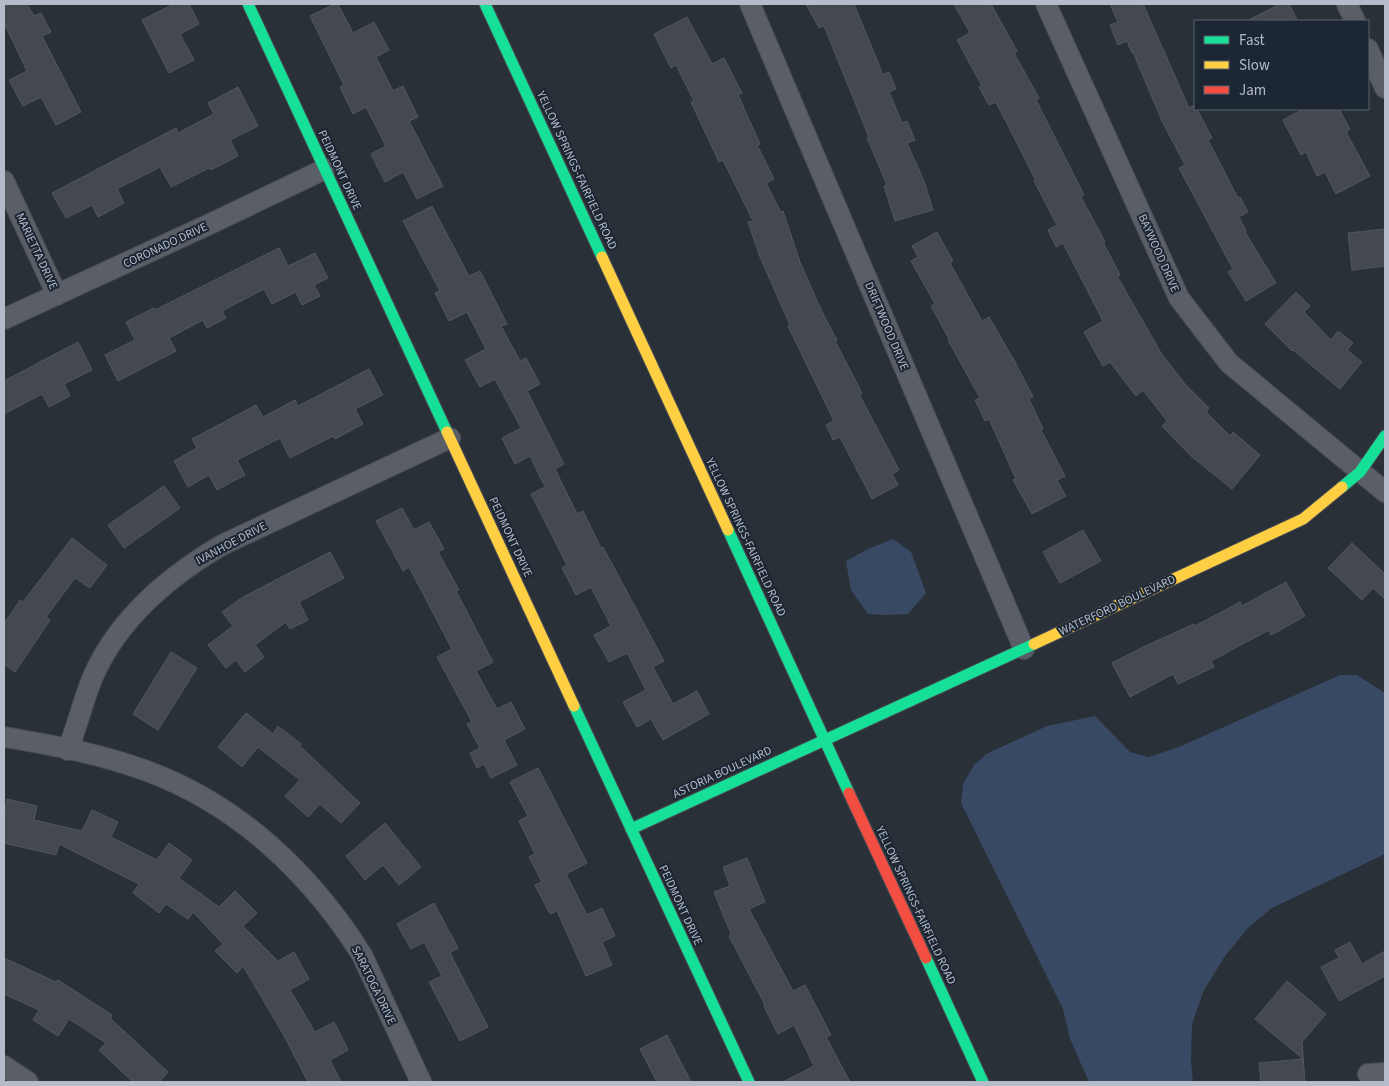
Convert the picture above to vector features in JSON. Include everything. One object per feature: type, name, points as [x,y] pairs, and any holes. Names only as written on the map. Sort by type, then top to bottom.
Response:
[{"type":"street","name":"PEIDMONT DRIVE","points":[[248,4],[749,1082]]},
{"type":"street","name":"YELLOW SPRINGS-FAIRFIELD ROAD","points":[[484,4],[983,1082]]},
{"type":"street","name":"DRIFTWOOD DRIVE","points":[[750,4],[1024,649]]},
{"type":"street","name":"BAYWOOD DRIVE","points":[[1046,4],[1179,298],[1228,363],[1385,492]]},
{"type":"street","points":[[1347,4],[1355,20]]},
{"type":"street","points":[[1369,51],[1385,88]]},
{"type":"street","name":"CORONADO DRIVE","points":[[4,319],[325,169]]},
{"type":"street","name":"MARIETTA DRIVE","points":[[4,181],[57,295]]},
{"type":"street","name":"WATERFORD BOULEVARD","points":[[824,740],[1304,519],[1360,472],[1385,436]]},
{"type":"street","name":"IVANHOE DRIVE","points":[[68,750],[90,683],[104,656],[134,615],[170,579],[194,561],[222,545],[450,438]]},
{"type":"street","name":"SARATOGA DRIVE","points":[[4,737],[106,758],[148,771],[182,786],[221,808],[257,834],[285,858],[325,901],[362,955],[421,1082]]},
{"type":"street","name":"ASTORIA BOULEVARD","points":[[631,829],[824,740]]},
{"type":"street","points":[[4,1066],[28,1082]]},
{"type":"water","points":[[893,539],[911,552],[926,593],[908,614],[868,614],[851,590],[846,561],[868,549]]},
{"type":"water","points":[[1340,675],[1357,675],[1385,693],[1385,854],[1272,908],[1248,928],[1225,956],[1204,990],[1192,1024],[1191,1060],[1193,1082],[1089,1082],[1070,1039],[1063,1009],[961,803],[963,784],[974,765],[986,754],[1047,726],[1095,716],[1130,752],[1149,757],[1179,747]]},
{"type":"building","points":[[4,4],[27,4],[34,16],[41,13],[51,32],[42,36],[81,112],[56,125],[41,97],[23,106],[9,80],[27,71],[4,23]]},
{"type":"building","points":[[174,4],[189,4],[199,24],[180,34],[194,60],[169,73],[142,20]]},
{"type":"building","points":[[338,4],[353,33],[374,22],[389,50],[376,57],[393,91],[403,86],[418,117],[409,121],[443,186],[417,199],[403,172],[385,182],[371,154],[386,146],[366,107],[353,114],[340,87],[344,85],[310,16]]},
{"type":"building","points":[[806,4],[854,4],[883,75],[889,72],[896,89],[889,92],[902,123],[907,121],[915,140],[907,143],[924,181],[933,210],[895,221],[884,186],[887,185],[824,26],[819,28]]},
{"type":"building","points":[[954,4],[991,4],[1017,51],[1014,53],[1039,98],[1036,100],[1084,195],[1081,197],[1105,242],[1103,242],[1120,275],[1117,276],[1161,353],[1185,384],[1209,408],[1206,412],[1230,436],[1233,432],[1260,455],[1232,489],[1191,456],[1162,426],[1167,421],[1143,390],[1136,396],[1110,362],[1103,366],[1084,332],[1103,321],[1063,243],[1056,247],[1048,230],[1057,225],[996,102],[989,105],[979,87],[982,86],[957,40],[970,33]]},
{"type":"building","points":[[1110,4],[1143,4],[1189,108],[1194,106],[1194,110],[1198,110],[1212,138],[1208,140],[1238,198],[1240,197],[1248,212],[1239,217],[1245,232],[1276,283],[1246,301],[1228,272],[1233,269],[1179,168],[1185,165],[1162,121],[1133,52],[1127,41],[1118,45],[1110,25],[1118,22]]},
{"type":"building","points":[[1280,4],[1289,4],[1297,20],[1249,20]]},
{"type":"building","points":[[687,17],[712,64],[724,58],[742,93],[738,95],[760,144],[757,145],[774,179],[766,183],[781,212],[783,211],[800,262],[822,312],[837,340],[835,341],[862,393],[859,394],[899,470],[892,474],[898,485],[872,499],[840,437],[833,440],[826,425],[834,421],[788,326],[790,325],[760,257],[748,222],[753,221],[723,160],[719,162],[691,102],[694,101],[676,65],[671,68],[654,34]]},
{"type":"building","points":[[238,87],[258,126],[230,140],[238,156],[171,187],[160,167],[117,189],[124,203],[98,217],[92,205],[66,218],[52,193],[176,128],[178,133],[214,114],[208,103]]},
{"type":"building","points":[[1301,110],[1340,110],[1350,129],[1346,132],[1370,176],[1336,194],[1325,172],[1317,176],[1306,152],[1301,155],[1283,120]]},
{"type":"building","points":[[432,206],[469,276],[480,271],[507,324],[501,326],[520,361],[526,358],[540,384],[527,391],[564,464],[555,469],[577,514],[583,511],[601,548],[603,547],[664,661],[653,667],[673,704],[697,691],[709,714],[663,740],[651,719],[637,727],[623,702],[646,690],[627,653],[609,662],[594,635],[611,626],[591,587],[576,595],[562,568],[567,565],[531,494],[545,487],[530,456],[515,464],[502,438],[521,428],[495,379],[480,387],[465,360],[486,349],[467,312],[449,321],[435,293],[440,291],[403,221]]},
{"type":"building","points":[[1385,229],[1385,266],[1352,270],[1348,233]]},
{"type":"building","points":[[937,232],[953,261],[950,263],[982,321],[989,317],[1015,362],[1033,397],[1029,399],[1043,429],[1041,430],[1065,476],[1057,480],[1066,496],[1032,514],[1013,480],[1016,479],[989,419],[985,421],[975,400],[980,398],[948,340],[931,306],[935,304],[911,261],[918,257],[912,246]]},
{"type":"building","points":[[279,248],[288,266],[315,253],[328,278],[314,285],[320,296],[302,305],[296,292],[272,304],[264,289],[222,311],[226,318],[207,328],[203,320],[169,338],[176,351],[118,381],[105,355],[135,340],[126,322],[154,308],[155,310]]},
{"type":"building","points":[[1296,292],[1310,306],[1304,312],[1331,340],[1338,331],[1353,343],[1347,350],[1362,362],[1340,389],[1292,351],[1265,324]]},
{"type":"building","points":[[78,342],[92,370],[64,384],[70,396],[49,407],[42,394],[4,414],[4,381]]},
{"type":"building","points":[[369,369],[383,395],[355,409],[363,424],[335,439],[333,436],[290,458],[280,438],[237,460],[245,475],[217,490],[209,475],[188,487],[174,461],[197,448],[192,439],[256,405],[263,417],[295,400],[298,406]]},
{"type":"building","points":[[164,486],[180,508],[124,548],[108,525]]},
{"type":"building","points":[[402,508],[414,530],[429,522],[444,549],[438,552],[459,590],[456,591],[493,662],[476,671],[497,709],[511,702],[525,729],[504,740],[517,765],[491,778],[484,764],[477,768],[470,753],[480,748],[467,724],[472,722],[437,657],[452,649],[409,567],[403,571],[376,521]]},
{"type":"building","points":[[1083,530],[1101,561],[1060,583],[1043,552]]},
{"type":"building","points":[[72,538],[107,565],[90,588],[75,578],[46,617],[50,620],[15,672],[4,664],[4,624],[20,600],[23,602]]},
{"type":"building","points":[[1352,543],[1385,574],[1385,599],[1373,588],[1362,600],[1328,568]]},
{"type":"building","points":[[330,552],[344,578],[299,602],[308,620],[290,629],[286,622],[255,645],[264,657],[245,672],[236,660],[226,668],[208,645],[233,626],[222,612],[243,597]]},
{"type":"building","points":[[1286,582],[1305,616],[1271,635],[1269,630],[1211,661],[1214,667],[1178,684],[1173,674],[1130,697],[1112,663],[1194,624],[1195,626],[1240,602],[1242,606]]},
{"type":"building","points":[[171,652],[197,668],[158,730],[133,714]]},
{"type":"building","points":[[246,713],[273,734],[278,726],[301,744],[300,746],[360,803],[341,823],[320,804],[308,817],[285,796],[300,780],[258,747],[242,767],[218,747]]},
{"type":"building","points":[[538,768],[587,863],[566,874],[587,915],[602,908],[615,936],[602,942],[612,965],[586,976],[557,911],[550,914],[535,885],[542,882],[529,857],[535,854],[519,821],[528,816],[510,782]]},
{"type":"building","points":[[7,799],[37,806],[34,820],[82,831],[92,810],[118,822],[111,837],[157,860],[169,843],[192,860],[179,878],[219,907],[235,891],[257,913],[243,926],[278,961],[294,952],[309,979],[290,990],[315,1032],[334,1022],[348,1050],[330,1060],[341,1082],[308,1082],[282,1032],[243,966],[237,973],[215,951],[223,944],[193,912],[188,919],[166,904],[159,913],[133,893],[139,884],[59,844],[56,855],[4,843],[4,815]]},
{"type":"building","points":[[385,823],[421,867],[399,885],[383,865],[365,880],[346,856]]},
{"type":"building","points":[[747,858],[765,902],[749,909],[793,991],[805,985],[831,1035],[826,1037],[850,1082],[783,1082],[814,1066],[794,1025],[778,1034],[729,936],[731,934],[714,892],[730,886],[723,867]]},
{"type":"building","points":[[434,903],[458,948],[450,953],[488,1027],[460,1041],[429,982],[442,976],[424,942],[411,949],[397,924]]},
{"type":"building","points":[[1350,942],[1362,964],[1385,951],[1385,976],[1339,1001],[1321,967],[1339,958],[1335,950]]},
{"type":"building","points":[[4,958],[56,982],[58,980],[112,1015],[110,1018],[168,1072],[159,1082],[133,1082],[99,1050],[106,1043],[69,1019],[58,1036],[33,1020],[39,1010],[4,994]]},
{"type":"building","points":[[1287,981],[1326,1014],[1302,1042],[1305,1082],[1261,1082],[1259,1063],[1303,1059],[1255,1019]]},
{"type":"building","points":[[667,1035],[691,1082],[657,1082],[640,1049]]},
{"type":"traffic: fast","points":[[248,4],[447,432]]},
{"type":"traffic: fast","points":[[485,4],[602,257]]},
{"type":"traffic: fast","points":[[1342,487],[1360,472],[1385,436]]},
{"type":"traffic: fast","points":[[728,530],[849,793]]},
{"type":"traffic: fast","points":[[631,829],[1034,644]]},
{"type":"traffic: fast","points":[[574,706],[749,1082]]},
{"type":"traffic: fast","points":[[926,958],[983,1082]]},
{"type":"traffic: slow","points":[[602,257],[728,530]]},
{"type":"traffic: slow","points":[[447,432],[574,706]]},
{"type":"traffic: slow","points":[[1034,644],[1303,519],[1342,487]]},
{"type":"traffic: jam","points":[[849,793],[926,958]]}]
